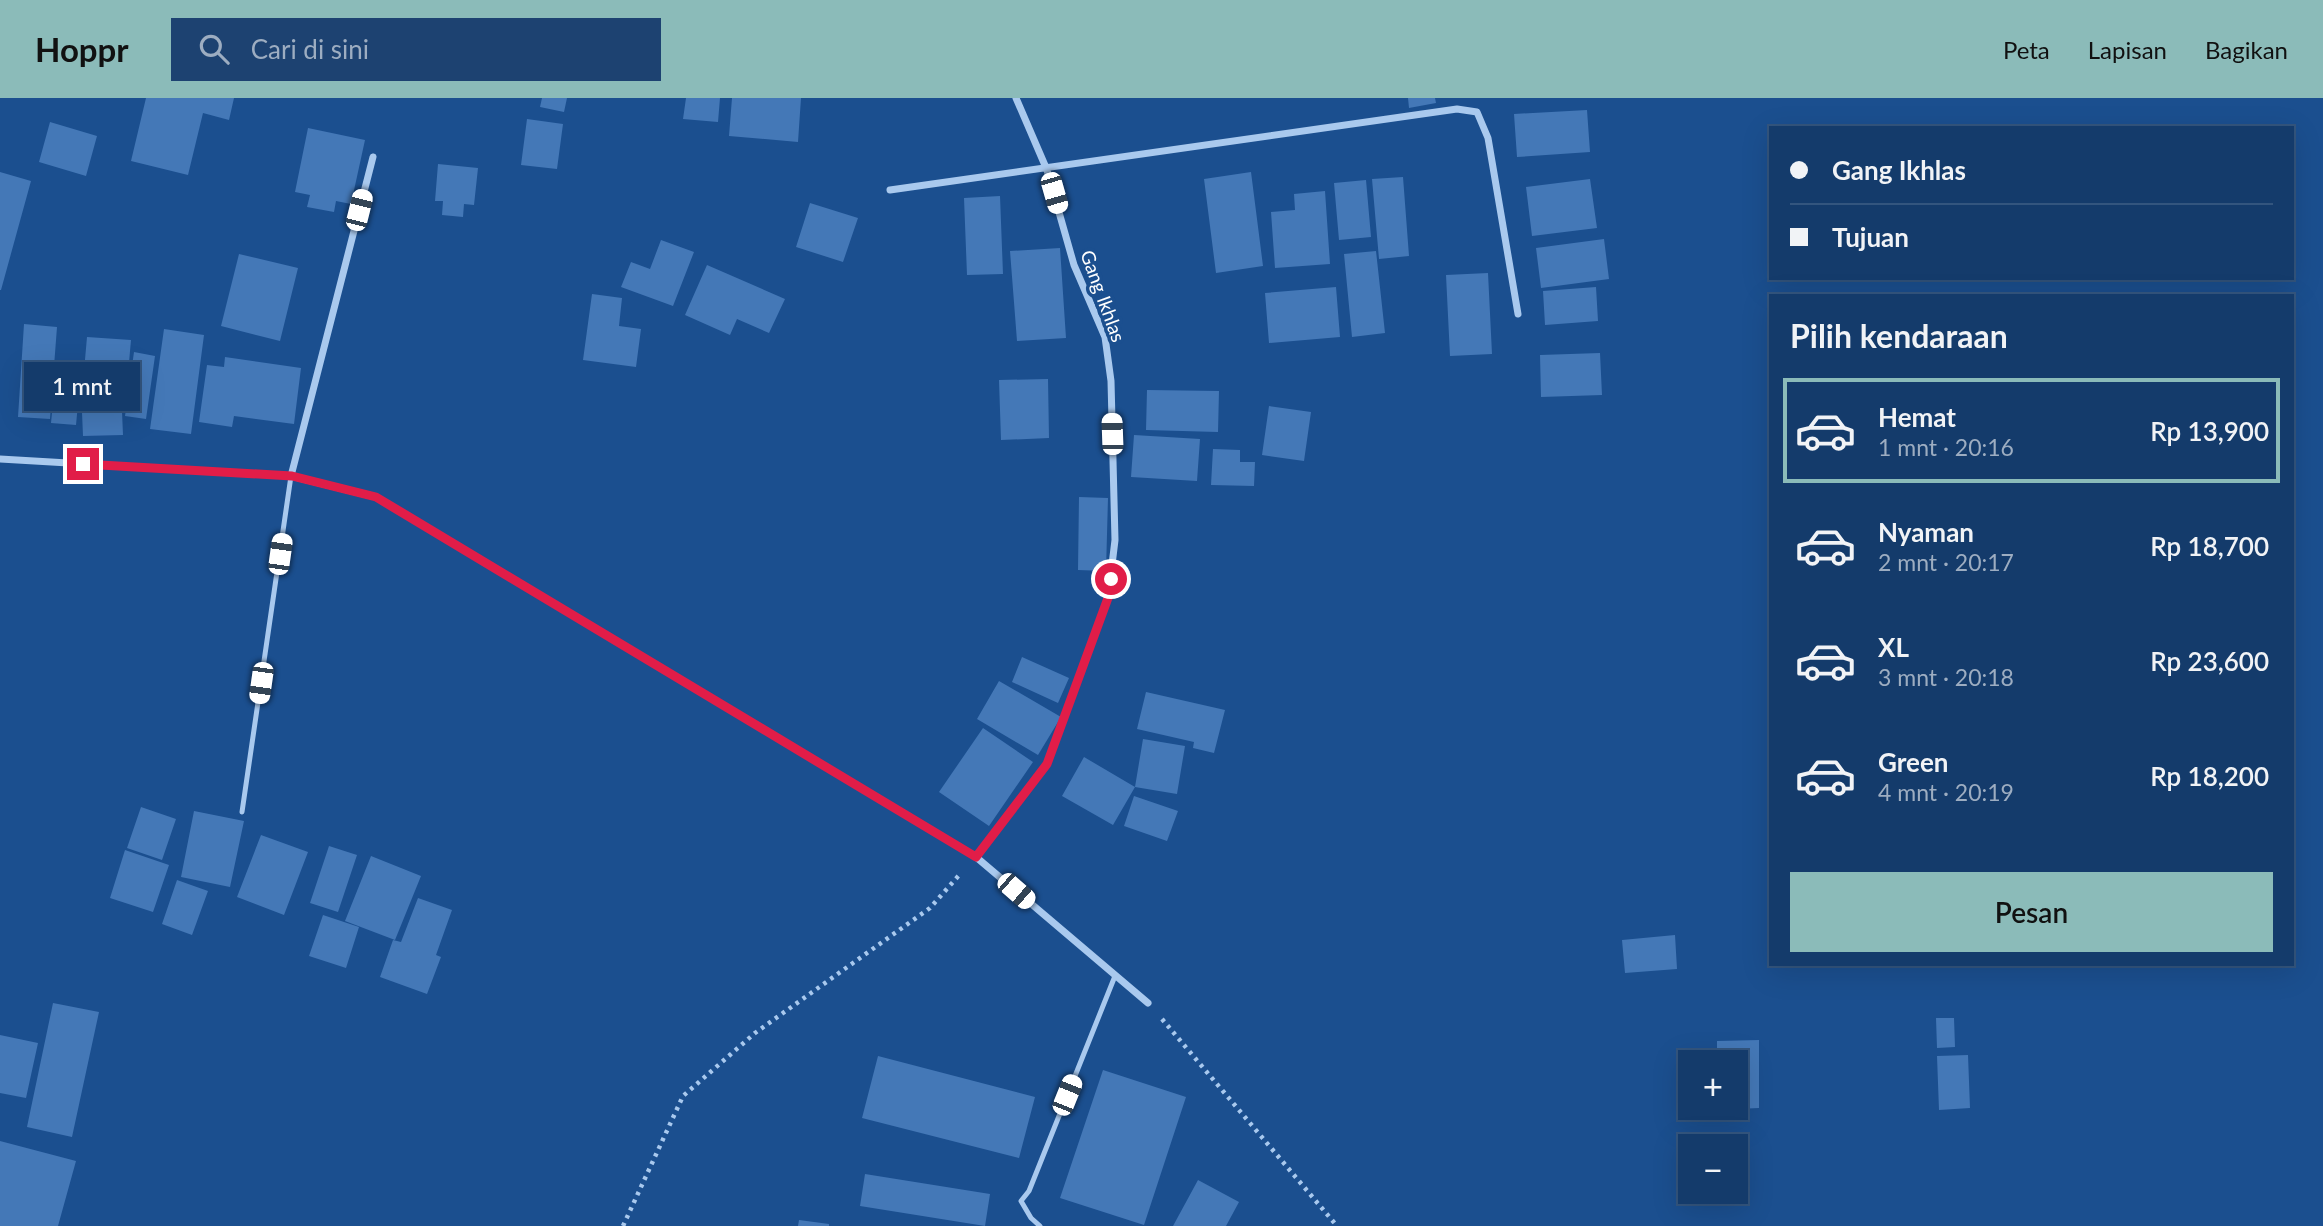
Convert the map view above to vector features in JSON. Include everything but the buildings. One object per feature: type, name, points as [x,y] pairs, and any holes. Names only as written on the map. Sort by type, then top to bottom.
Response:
[{"type":"street","name":"Gang Ikhlas","points":[[976,857],[1047,764],[1108,598],[1115,540],[1111,381],[1105,337],[1074,265],[1047,170],[1016,98]]},
{"type":"street","points":[[891,190],[1047,170],[1457,109],[1477,111],[1488,138],[1518,314]]},
{"type":"street","points":[[292,476],[373,157]]},
{"type":"street","points":[[0,459],[292,476],[376,497],[976,857],[1147,1003]]},
{"type":"lane","points":[[242,812],[292,476]]},
{"type":"lane","points":[[1040,1226],[1020,1201],[1029,1191],[1115,976]]},
{"type":"path","points":[[623,1226],[683,1096],[755,1033],[930,908],[976,857]]},
{"type":"path","points":[[1147,1003],[1337,1226]]},
{"type":"route","points":[[83,464],[292,476],[376,497],[976,857],[1047,764],[1108,598],[1111,579]]}]
